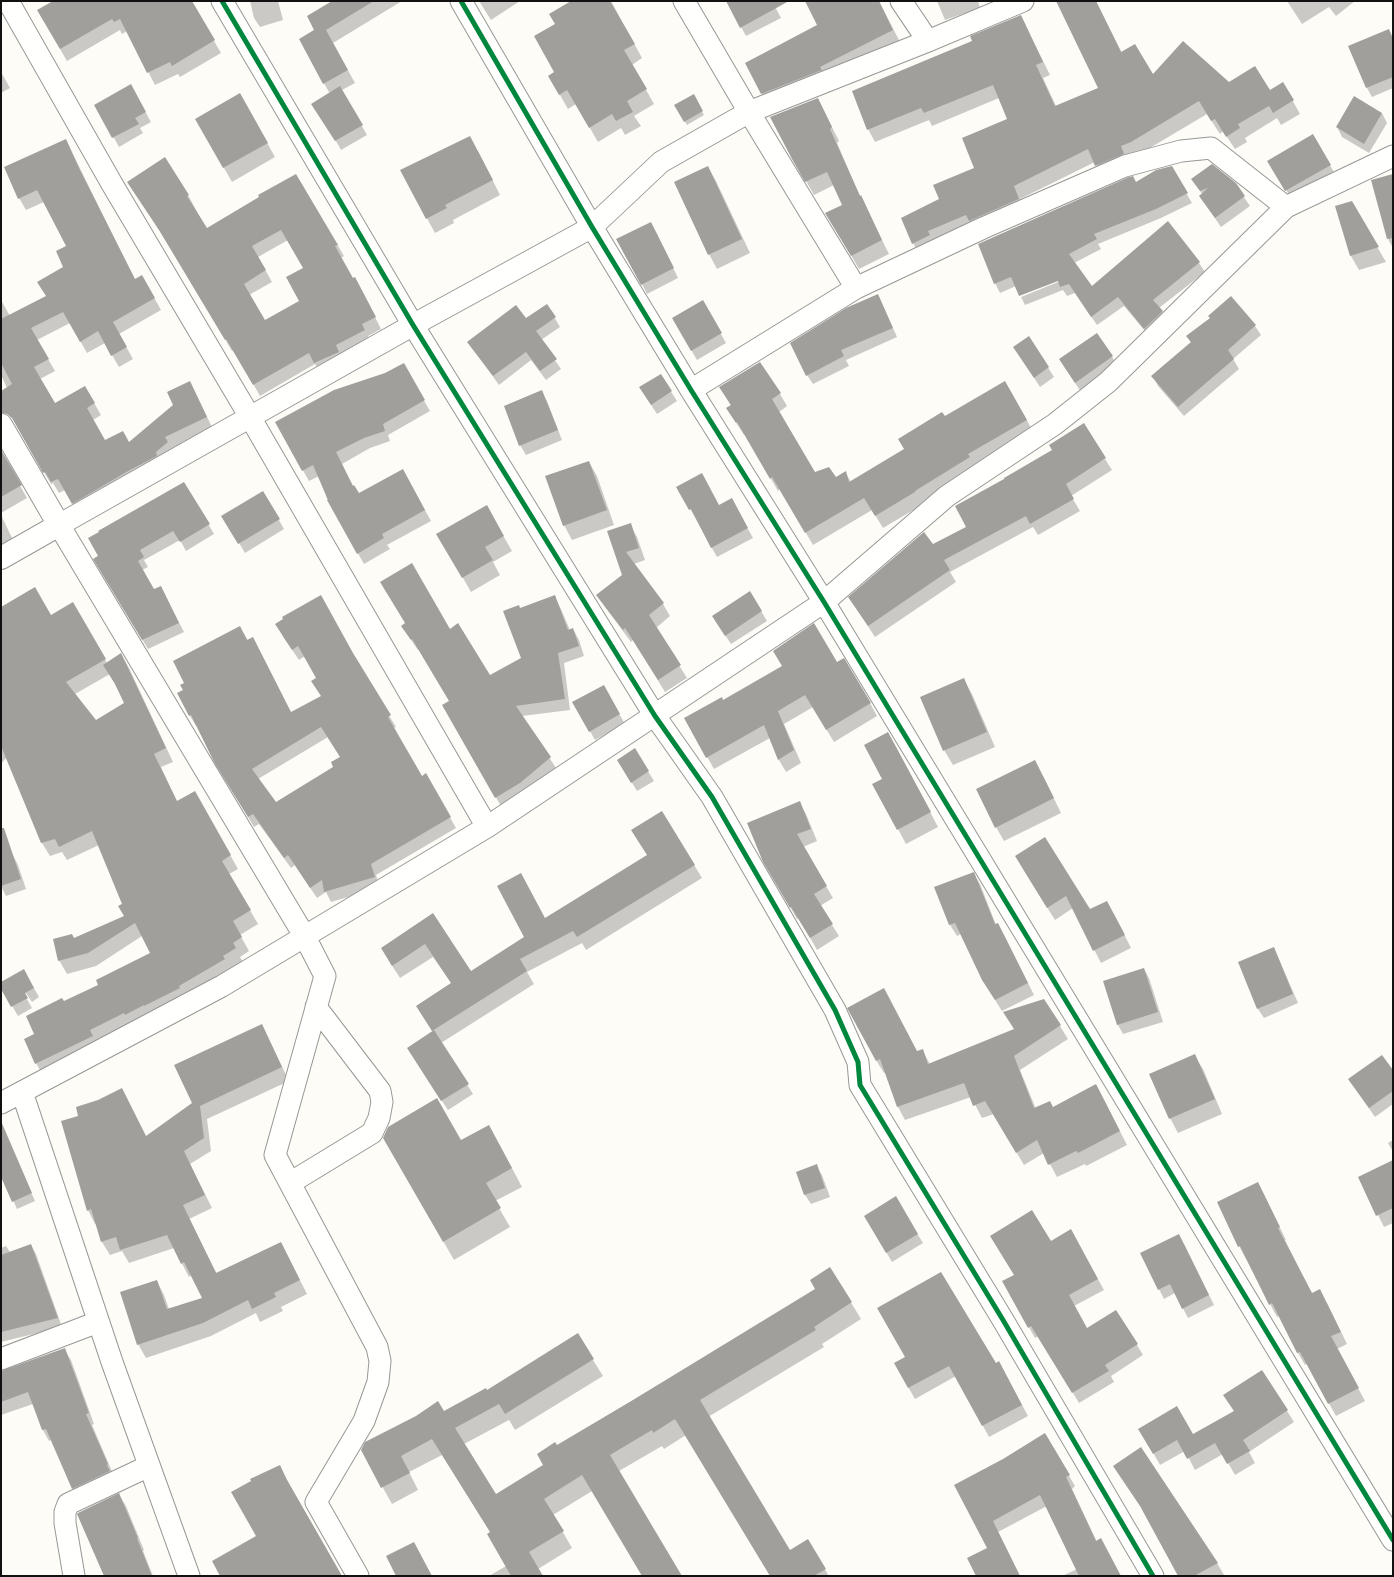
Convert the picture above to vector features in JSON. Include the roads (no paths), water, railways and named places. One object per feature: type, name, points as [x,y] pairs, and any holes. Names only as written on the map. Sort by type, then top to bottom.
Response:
[{"type":"street","points":[[222,1],[413,325],[655,716],[712,797],[834,1010],[858,1062],[860,1085],[1003,1320],[1153,1576]]},
{"type":"street","points":[[461,1],[592,227],[691,390],[824,602],[1393,1540]]},
{"type":"street","points":[[684,1],[748,112],[856,288]]},
{"type":"street","points":[[901,1],[928,41]]},
{"type":"street","points":[[1,558],[413,325],[592,227],[661,162],[748,112],[928,41],[1023,1]]},
{"type":"street","points":[[12,7],[116,190],[250,417],[487,827]]},
{"type":"street","points":[[691,390],[856,288],[983,228],[1125,166],[1181,151],[1211,148],[1286,207]]},
{"type":"street","points":[[1,1103],[222,986],[487,827],[824,602],[947,496],[1055,424],[1108,382],[1286,207],[1393,156]]},
{"type":"street","points":[[1,425],[58,525],[305,937],[325,976],[275,1155],[377,1347],[380,1361],[378,1382],[364,1421],[316,1502],[358,1576]]},
{"type":"street","points":[[290,1183],[372,1133],[379,1118],[382,1102],[380,1090],[316,1007]]},
{"type":"street","points":[[22,1092],[98,1322],[189,1576]]},
{"type":"street","points":[[1,1359],[98,1322]]},
{"type":"street","points":[[74,1576],[65,1523],[65,1512],[68,1504],[149,1466]]}]
